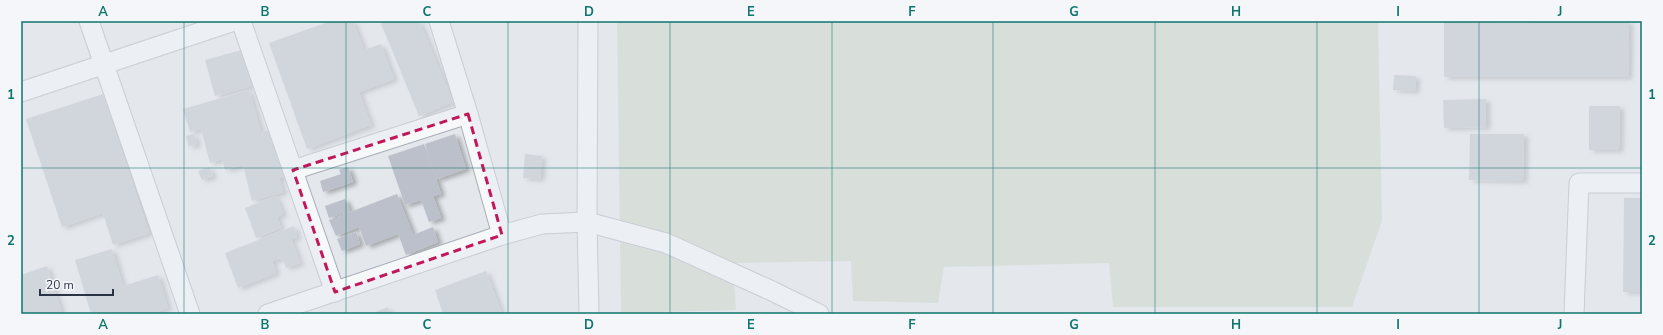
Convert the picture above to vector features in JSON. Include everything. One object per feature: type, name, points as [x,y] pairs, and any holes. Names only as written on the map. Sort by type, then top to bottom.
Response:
[{"type":"street","points":[[89,21],[190,314]]},
{"type":"street","points":[[21,92],[234,21]]},
{"type":"street","points":[[241,21],[335,292]]},
{"type":"street","points":[[439,21],[468,114],[502,235]]},
{"type":"street","points":[[588,21],[587,222],[589,314]]},
{"type":"street","points":[[293,170],[468,114]]},
{"type":"street","points":[[1574,314],[1579,183],[1642,183]]},
{"type":"street","points":[[268,314],[502,235],[542,224],[587,222],[666,243],[819,314]]},
{"type":"highlighted area","points":[[468,114],[502,235],[335,292],[293,170]]},
{"type":"green space","points":[[617,21],[1378,21],[1382,221],[1352,307],[1113,307],[1109,263],[944,267],[938,303],[853,301],[851,261],[733,263],[736,310],[621,313]]},
{"type":"building","points":[[331,21],[353,21],[364,50],[381,44],[394,79],[359,92],[371,125],[307,149],[269,43]]},
{"type":"building","points":[[380,21],[419,21],[453,102],[419,116]]},
{"type":"building","points":[[1529,21],[1629,21],[1628,77],[1444,77],[1444,22],[1529,23]]},
{"type":"building","points":[[242,50],[252,86],[215,96],[205,60]]},
{"type":"building","points":[[1394,75],[1416,76],[1415,91],[1393,90]]},
{"type":"building","points":[[249,90],[261,132],[271,130],[284,177],[279,178],[283,192],[252,201],[243,165],[225,170],[222,159],[210,163],[201,129],[190,132],[183,109]]},
{"type":"building","points":[[103,94],[149,233],[113,245],[103,213],[62,227],[26,119]]},
{"type":"building","points":[[1486,99],[1486,127],[1444,128],[1443,100]]},
{"type":"building","points":[[1589,106],[1620,106],[1619,150],[1589,150]]},
{"type":"building","points":[[194,134],[197,144],[189,147],[186,136]]},
{"type":"building","points":[[455,134],[466,169],[437,179],[425,144]]},
{"type":"building","points":[[1470,134],[1524,134],[1523,181],[1469,180]]},
{"type":"building","points":[[424,144],[441,194],[433,196],[441,218],[429,222],[421,200],[405,205],[388,156]]},
{"type":"building","points":[[525,154],[542,156],[540,179],[523,178]]},
{"type":"building","points":[[209,167],[213,176],[202,180],[198,171]]},
{"type":"building","points":[[348,167],[353,182],[323,192],[320,181],[341,174],[339,170]]},
{"type":"building","points":[[397,194],[413,235],[433,227],[438,242],[406,255],[398,234],[366,246],[359,227],[336,236],[329,220]]},
{"type":"building","points":[[276,196],[283,214],[277,217],[281,228],[256,238],[245,208]]},
{"type":"building","points":[[1624,198],[1642,198],[1642,292],[1623,292]]},
{"type":"building","points":[[345,199],[350,211],[329,218],[325,206]]},
{"type":"building","points":[[294,226],[297,237],[291,239],[300,263],[286,268],[282,258],[272,261],[276,273],[238,288],[225,253]]},
{"type":"building","points":[[356,232],[360,244],[342,251],[337,239]]},
{"type":"building","points":[[112,249],[123,286],[158,275],[168,308],[150,314],[91,314],[75,260]]},
{"type":"building","points":[[47,266],[62,314],[21,314],[21,275]]},
{"type":"building","points":[[486,271],[502,314],[443,314],[435,290]]},
{"type":"building","points":[[388,307],[390,314],[371,314]]}]
